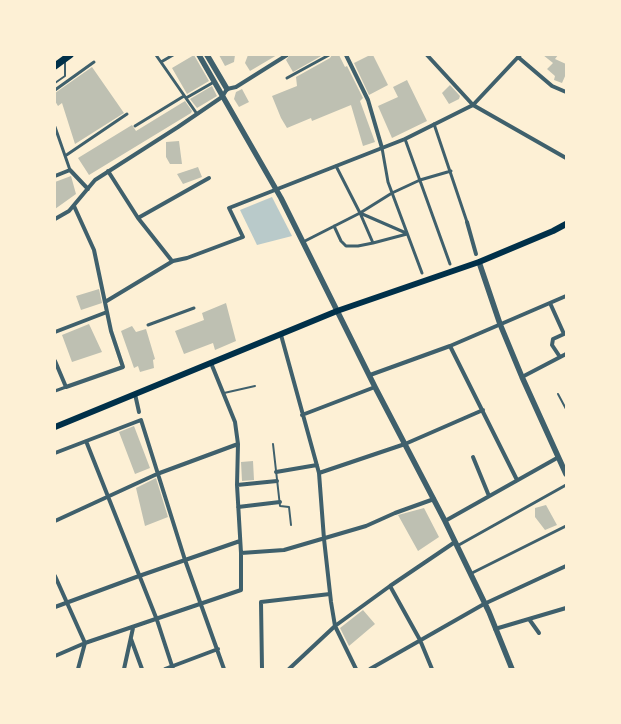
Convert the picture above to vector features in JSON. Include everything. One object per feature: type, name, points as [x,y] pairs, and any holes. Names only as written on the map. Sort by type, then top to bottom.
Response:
[{"type":"main road","points":[[55,66],[68,57]]},
{"type":"main road","points":[[55,427],[337,311],[480,262],[566,224]]},
{"type":"street","points":[[156,55],[197,114]]},
{"type":"street","points":[[161,62],[173,55]]},
{"type":"street","points":[[199,55],[275,189],[404,444],[434,499],[496,629],[511,669]]},
{"type":"street","points":[[207,55],[227,89]]},
{"type":"street","points":[[55,219],[74,206],[95,180],[197,114],[222,96],[227,89],[236,87],[286,55]]},
{"type":"street","points":[[287,78],[329,55]]},
{"type":"street","points":[[346,55],[368,100],[382,148],[388,182],[422,273]]},
{"type":"street","points":[[427,55],[473,105],[566,158]]},
{"type":"street","points":[[105,302],[172,261],[187,258],[243,237],[229,208],[405,139],[473,105],[518,56],[552,86],[566,92]]},
{"type":"street","points":[[55,90],[94,62]]},
{"type":"street","points":[[135,126],[214,82]]},
{"type":"street","points":[[65,156],[127,114]]},
{"type":"street","points":[[434,124],[451,171],[476,254]]},
{"type":"street","points":[[55,127],[70,170],[88,189]]},
{"type":"street","points":[[405,139],[450,264]]},
{"type":"street","points":[[336,166],[360,213],[373,243]]},
{"type":"street","points":[[55,176],[70,170]]},
{"type":"street","points":[[108,171],[138,218],[172,261]]},
{"type":"street","points":[[303,242],[360,213],[392,193],[420,180],[451,171]]},
{"type":"street","points":[[138,218],[209,178]]},
{"type":"street","points":[[55,391],[123,367],[111,331],[94,250],[74,206]]},
{"type":"street","points":[[360,213],[407,234]]},
{"type":"street","points":[[334,226],[346,246],[358,246],[407,234]]},
{"type":"street","points":[[480,262],[500,324],[557,458],[566,474]]},
{"type":"street","points":[[370,375],[450,346],[566,296]]},
{"type":"street","points":[[550,303],[564,334],[553,339],[552,345],[560,357]]},
{"type":"street","points":[[148,325],[194,308]]},
{"type":"street","points":[[55,332],[107,312]]},
{"type":"street","points":[[281,335],[319,473],[324,539],[335,626],[356,669]]},
{"type":"street","points":[[450,346],[517,480]]},
{"type":"street","points":[[522,377],[566,354]]},
{"type":"street","points":[[55,361],[66,387]]},
{"type":"street","points":[[55,656],[85,643],[134,628],[241,590],[241,553],[236,485],[238,444],[235,422],[211,363]]},
{"type":"street","points":[[302,415],[375,387]]},
{"type":"street","points":[[134,394],[139,412]]},
{"type":"street","points":[[319,473],[404,444],[483,410]]},
{"type":"street","points":[[55,453],[141,420],[184,560],[218,649],[224,669]]},
{"type":"street","points":[[86,441],[157,620],[173,668]]},
{"type":"street","points":[[55,521],[157,474],[238,444]]},
{"type":"street","points":[[473,457],[488,496]]},
{"type":"street","points":[[445,521],[557,458]]},
{"type":"street","points":[[276,472],[317,465]]},
{"type":"street","points":[[236,485],[277,481]]},
{"type":"street","points":[[288,669],[335,626],[390,586],[456,544],[566,485]]},
{"type":"street","points":[[241,553],[284,550],[324,539],[366,526],[395,513],[434,499]]},
{"type":"street","points":[[238,507],[280,502]]},
{"type":"street","points":[[470,574],[566,526]]},
{"type":"street","points":[[55,607],[240,541]]},
{"type":"street","points":[[370,669],[484,604],[566,566]]},
{"type":"street","points":[[55,576],[85,643],[78,669]]},
{"type":"street","points":[[390,586],[420,640],[432,669]]},
{"type":"street","points":[[262,669],[261,602],[330,594]]},
{"type":"street","points":[[496,629],[566,608]]},
{"type":"street","points":[[530,619],[539,633]]},
{"type":"street","points":[[124,669],[134,628]]},
{"type":"street","points":[[131,638],[142,669]]},
{"type":"street","points":[[165,669],[173,668],[218,649]]},
{"type":"lane","points":[[55,83],[65,76],[68,57]]},
{"type":"lane","points":[[224,393],[255,386]]},
{"type":"lane","points":[[558,394],[566,409]]},
{"type":"lane","points":[[273,444],[280,506],[289,506],[292,525]]},
{"type":"shaded area","points":[[272,197],[292,236],[257,245],[240,210]]},
{"type":"building","points":[[194,55],[209,81],[187,94],[172,68]]},
{"type":"building","points":[[219,55],[235,55],[234,62],[225,66]]},
{"type":"building","points":[[248,55],[277,55],[250,71],[245,63]]},
{"type":"building","points":[[290,55],[323,55],[293,72],[286,60]]},
{"type":"building","points":[[332,55],[339,55],[345,67],[347,66],[363,98],[360,101],[375,142],[363,146],[351,105],[312,121],[311,118],[287,128],[281,118],[272,96],[297,86],[296,77],[330,58]]},
{"type":"building","points":[[373,55],[388,85],[369,95],[354,63]]},
{"type":"building","points":[[543,55],[558,55],[555,59],[566,64],[566,74],[562,83],[554,80],[555,76],[547,69],[553,63]]},
{"type":"building","points":[[92,67],[124,113],[75,144],[62,103],[58,106],[55,101],[55,93]]},
{"type":"building","points":[[407,80],[427,121],[392,138],[378,106],[398,97],[393,87]]},
{"type":"building","points":[[450,85],[460,96],[459,99],[449,104],[442,93]]},
{"type":"building","points":[[212,86],[217,96],[197,108],[190,99]]},
{"type":"building","points":[[242,89],[249,102],[239,107],[234,99],[236,92]]},
{"type":"building","points":[[185,101],[192,111],[191,113],[89,175],[78,158],[132,125],[136,131]]},
{"type":"building","points":[[179,141],[182,164],[170,164],[166,157],[166,142]]},
{"type":"building","points":[[198,167],[202,177],[183,184],[177,174]]},
{"type":"building","points":[[71,176],[76,194],[55,209],[55,182]]},
{"type":"building","points":[[99,289],[102,303],[81,310],[76,296]]},
{"type":"building","points":[[226,303],[236,341],[215,350],[213,343],[184,354],[175,331],[204,320],[202,313]]},
{"type":"building","points":[[89,324],[102,352],[72,362],[62,335]]},
{"type":"building","points":[[132,326],[136,332],[146,329],[155,359],[153,360],[154,368],[140,372],[138,366],[134,368],[121,331]]},
{"type":"building","points":[[134,426],[150,468],[135,474],[119,432]]},
{"type":"building","points":[[253,461],[254,480],[242,481],[241,462]]},
{"type":"building","points":[[156,478],[168,517],[145,526],[136,488]]},
{"type":"building","points":[[546,505],[557,525],[545,530],[535,517],[535,508]]},
{"type":"building","points":[[424,508],[439,537],[418,551],[398,515]]},
{"type":"building","points":[[363,610],[375,624],[349,646],[340,628]]}]
